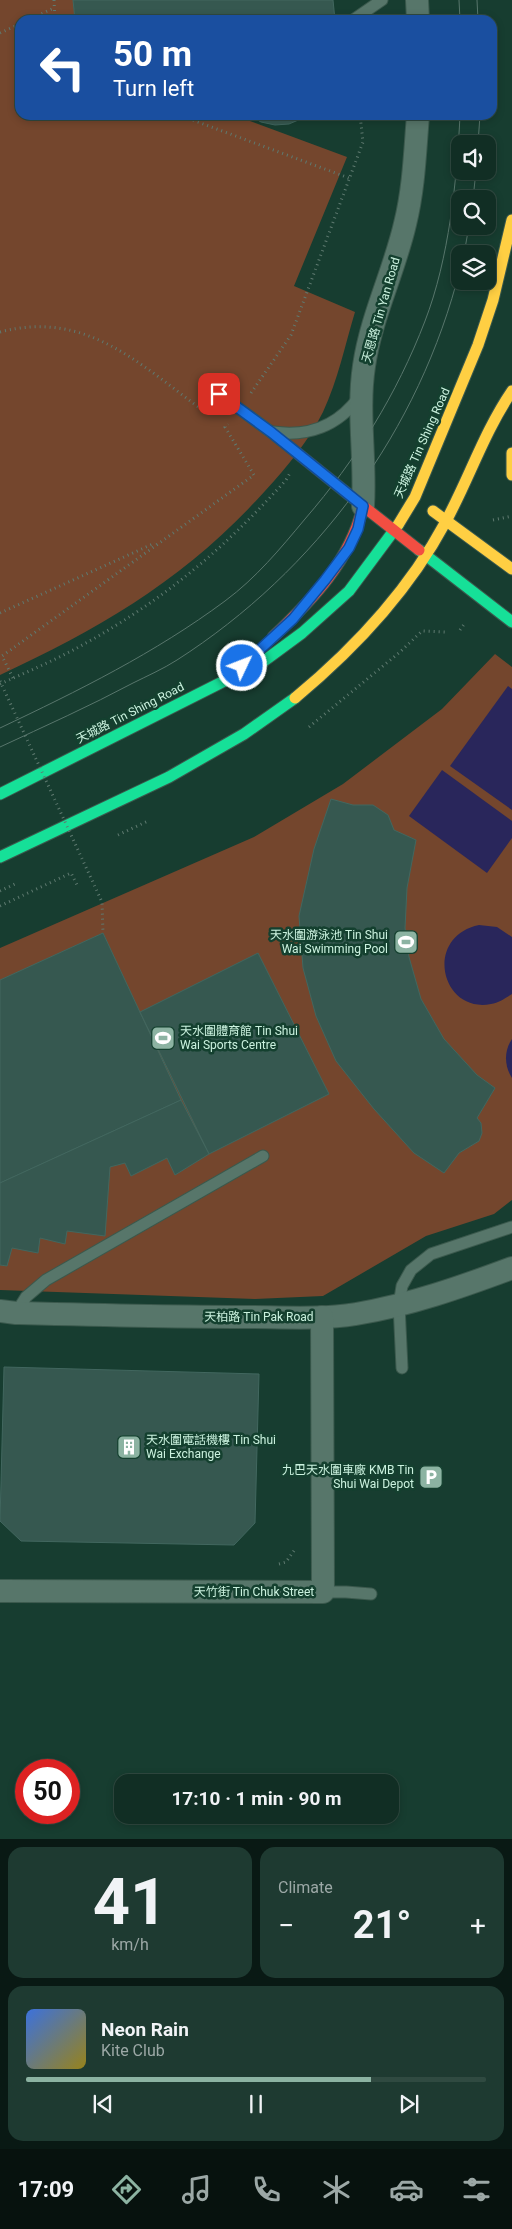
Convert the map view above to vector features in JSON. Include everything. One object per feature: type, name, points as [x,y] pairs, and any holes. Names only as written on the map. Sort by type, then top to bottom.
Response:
[{"type":"main road","name":"天城路 Tin Shing Road","points":[[0,794],[264,661],[328,612],[350,591],[394,531],[414,496],[478,345],[493,300],[512,220]]},
{"type":"main road","points":[[0,857],[169,777],[244,734],[283,708],[313,683],[367,630],[426,556],[446,521],[494,418],[512,391]]},
{"type":"main road","points":[[512,453],[512,475]]},
{"type":"main road","points":[[414,496],[512,569]]},
{"type":"main road","points":[[229,678],[293,619],[349,548],[358,529],[363,506],[512,622]]},
{"type":"street","points":[[417,0],[418,15]]},
{"type":"street","name":"天恩路 Tin Yan Road","points":[[363,506],[365,478],[361,394],[364,366],[371,335],[406,224],[413,183],[418,120]]},
{"type":"street","name":"天柏路 Tin Pak Road","points":[[8,1312],[142,1317],[322,1317],[354,1314],[399,1305],[467,1285],[512,1268]]},
{"type":"street","name":"天竹街 Tin Chuk Street","points":[[0,1591],[323,1592],[322,1317]]},
{"type":"lane","points":[[360,15],[382,0]]},
{"type":"lane","points":[[219,394],[271,432],[363,506]]},
{"type":"lane","points":[[271,432],[297,434],[322,427],[344,413],[361,394]]},
{"type":"lane","points":[[8,1312],[46,1280],[263,1156]]},
{"type":"lane","points":[[402,1368],[399,1305],[402,1286],[411,1270],[431,1254],[512,1227]]},
{"type":"lane","points":[[323,1592],[371,1594]]},
{"type":"path","points":[[54,0],[55,15]]},
{"type":"path","points":[[39,15],[54,8]]},
{"type":"path","points":[[0,33],[15,26]]},
{"type":"path","points":[[193,120],[350,178]]},
{"type":"path","points":[[226,427],[291,335],[363,142],[361,120]]},
{"type":"path","points":[[0,332],[16,328],[40,326],[64,328],[84,333],[120,352],[209,415]]},
{"type":"path","points":[[217,421],[233,432]]},
{"type":"path","points":[[13,678],[2,656],[254,474],[226,427]]},
{"type":"path","points":[[103,932],[102,902],[0,682],[13,678],[85,644],[132,616],[176,586],[216,553],[240,530],[291,474],[284,469]]},
{"type":"path","points":[[0,613],[162,540]]},
{"type":"path","points":[[0,906],[71,873],[77,886]]},
{"type":"path","points":[[277,1565],[286,1562],[298,1546]]},
{"type":"shaded area","points":[[0,0],[73,0],[74,15],[15,15],[15,120],[247,120],[347,157],[294,286],[355,312],[333,388],[317,423],[289,463],[236,522],[206,549],[142,597],[74,638],[0,675]]},
{"type":"shaded area","name":"天水圍體育館 Tin Shui Wai Sports Centre","points":[[495,654],[512,667],[512,1200],[494,1214],[426,1236],[323,1296],[255,1299],[0,1290],[0,948],[254,837],[343,784],[442,709]]},
{"type":"shaded area","points":[[508,686],[512,689],[512,810],[450,766]]},
{"type":"shaded area","points":[[442,770],[512,821],[512,838],[487,873],[409,816]]},
{"type":"shaded area","points":[[479,925],[497,927],[512,937],[512,994],[491,1004],[474,1004],[460,998],[450,987],[445,973],[445,958],[450,944],[461,932]]},
{"type":"shaded area","points":[[512,1039],[512,1078],[507,1068],[506,1053]]},
{"type":"building","points":[[73,0],[333,0],[334,15],[74,15]]},
{"type":"building","points":[[258,120],[298,120],[289,124],[275,125]]},
{"type":"building","points":[[331,799],[353,805],[373,805],[388,815],[394,830],[416,840],[407,888],[405,928],[409,957],[421,999],[444,1039],[477,1075],[495,1088],[477,1118],[481,1123],[482,1133],[479,1141],[459,1153],[444,1173],[414,1153],[374,1109],[336,1061],[316,1016],[303,968],[299,916],[314,849]]},
{"type":"building","points":[[103,933],[181,1100],[0,1183],[0,980]]},
{"type":"building","points":[[258,953],[329,1094],[209,1154],[140,1012]]},
{"type":"building","points":[[181,1100],[209,1154],[175,1175],[167,1158],[131,1176],[125,1163],[110,1167],[105,1236],[67,1231],[65,1244],[40,1238],[38,1253],[12,1248],[7,1266],[0,1265],[0,1183]]},
{"type":"building","name":"天水圍電話機樓 Tin Shui Wai Exchange","points":[[4,1367],[259,1374],[255,1523],[234,1545],[21,1541],[0,1521]]},
{"type":"tram line","points":[[459,0],[460,15]]},
{"type":"tram line","points":[[477,0],[478,15]]},
{"type":"tram line","points":[[0,728],[116,670],[171,638],[225,601],[267,563],[324,497],[374,425],[402,374],[425,321],[446,246],[457,166],[460,120]]},
{"type":"tram line","points":[[479,135],[480,120]]},
{"type":"tram line","points":[[474,190],[475,180]]},
{"type":"tram line","points":[[466,245],[467,235]]},
{"type":"tram line","points":[[0,747],[100,700],[177,660],[227,624],[274,584],[317,540],[356,492],[390,440],[418,386],[442,328],[454,290]]},
{"type":"traffic: fast","points":[[0,794],[264,661],[302,633],[349,591],[398,525]]},
{"type":"traffic: fast","points":[[419,550],[512,622]]},
{"type":"traffic: fast","points":[[0,857],[169,777],[244,734],[295,698]]},
{"type":"traffic: slow","points":[[398,525],[415,497],[478,345],[493,300],[512,220]]},
{"type":"traffic: slow","points":[[295,698],[359,639],[415,572],[445,523],[493,423],[512,391]]},
{"type":"traffic: slow","points":[[512,453],[512,475]]},
{"type":"traffic: slow","points":[[433,511],[512,569]]},
{"type":"traffic: jam","points":[[273,637],[302,609],[340,561],[357,526],[363,506],[419,550]]},
{"type":"place","name":"天水圍游泳池 Tin Shui Wai Swimming Pool","points":[[406,942]]},
{"type":"place","name":"天水圍體育館 Tin Shui Wai Sports Centre","points":[[163,1038]]},
{"type":"place","name":"天水圍電話機樓 Tin Shui Wai Exchange","points":[[129,1447]]},
{"type":"place","name":"九巴天水圍車廠 KMB Tin Shui Wai Depot","points":[[431,1477]]},
{"type":"route","points":[[219,394],[271,432],[363,506],[358,529],[349,548],[325,580],[293,619],[242,666]]}]
